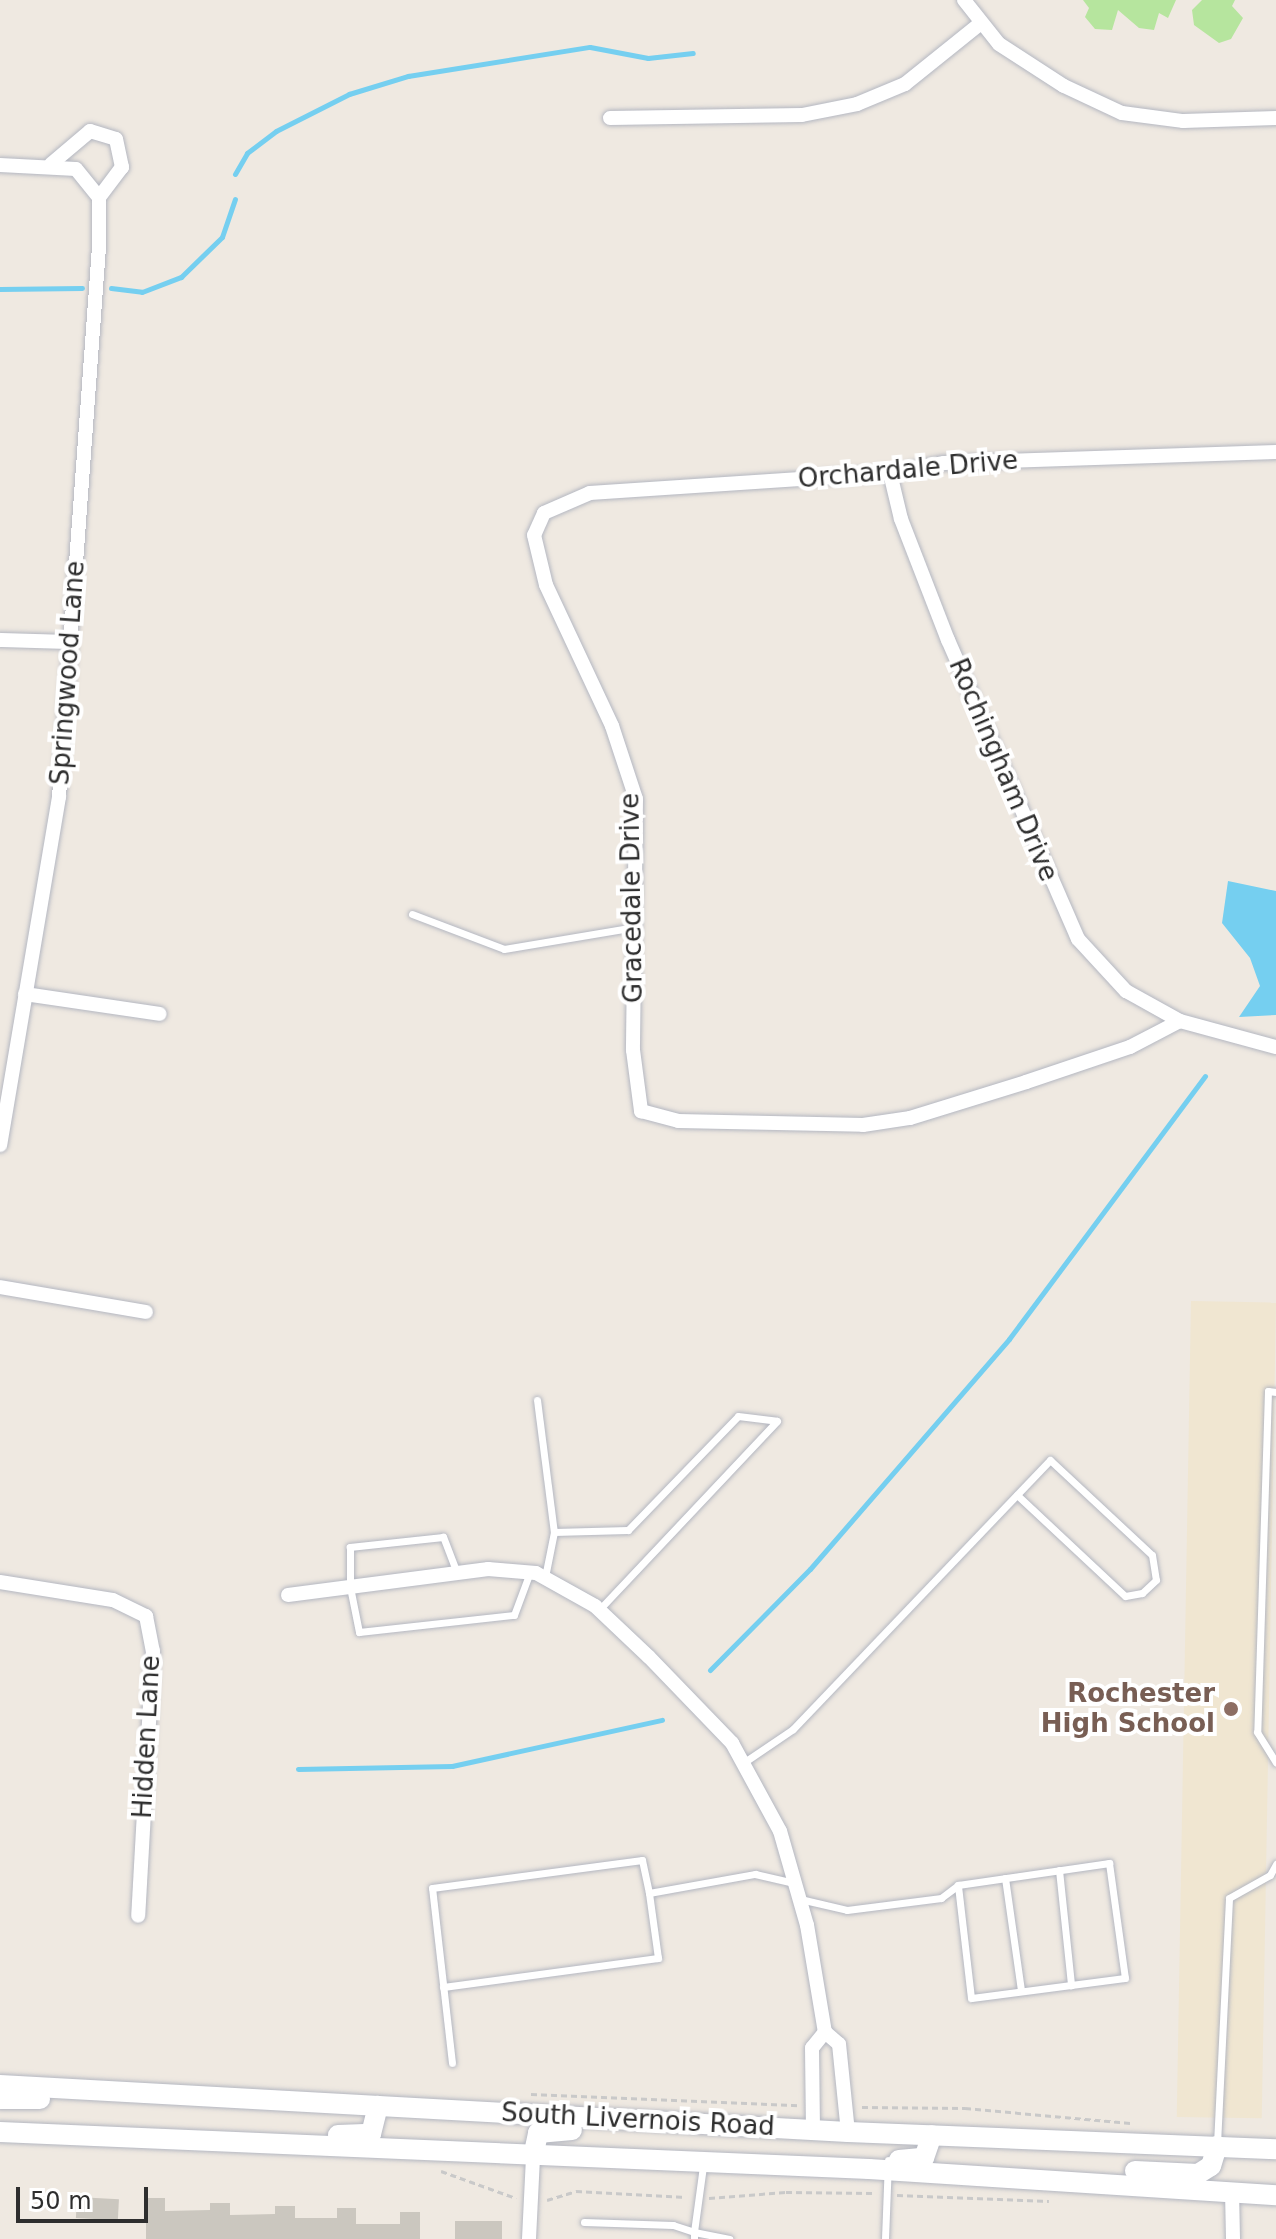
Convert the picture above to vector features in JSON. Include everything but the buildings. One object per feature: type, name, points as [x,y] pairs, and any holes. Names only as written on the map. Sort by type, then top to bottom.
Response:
[{"type":"main road","name":"South Livernois Road","points":[[0,2085],[848,2132],[1276,2149]]},
{"type":"main road","points":[[0,2099],[43,2099],[79,2090]]},
{"type":"main road","points":[[224,2143],[260,2131],[365,2136],[376,2130],[378,2106]]},
{"type":"main road","points":[[533,2157],[538,2133],[548,2128],[722,2138],[757,2127]]},
{"type":"main road","name":"South Livernois Road","points":[[0,2132],[703,2164],[777,2166],[802,2155],[887,2165]]},
{"type":"main road","points":[[887,2165],[924,2158],[932,2135]]},
{"type":"main road","points":[[1017,2177],[1040,2166],[1198,2174],[1211,2166],[1217,2146]]},
{"type":"main road","points":[[887,2165],[1276,2195]]},
{"type":"street","points":[[964,0],[999,44],[1034,68],[1122,113],[1183,121],[1276,118]]},
{"type":"street","points":[[610,118],[802,115],[857,104],[905,84],[981,23]]},
{"type":"street","points":[[0,165],[51,164],[76,169],[99,197],[122,167],[116,139],[90,131],[51,164]]},
{"type":"street","name":"Springwood Lane","points":[[0,1145],[7,1058],[25,994],[59,797],[99,197]]},
{"type":"street","name":"Orchardale Drive","points":[[544,513],[590,493],[890,473],[944,463],[1276,452]]},
{"type":"street","name":"Rochingham Drive","points":[[890,473],[901,519],[948,640],[1078,939],[1126,991],[1180,1021],[1276,1047]]},
{"type":"street","name":"Gracedale Drive","points":[[544,513],[534,535],[538,562],[612,726],[636,799],[633,1050],[641,1111],[678,1121],[804,1128],[887,1122],[1130,1047],[1180,1021]]},
{"type":"street","points":[[0,640],[70,642]]},
{"type":"street","points":[[25,994],[160,1014]]},
{"type":"street","points":[[0,1287],[146,1312]]},
{"type":"street","points":[[288,1595],[457,1573],[530,1572],[545,1577],[599,1610],[732,1743],[780,1831],[798,1891],[825,2032],[839,2044],[848,2132]]},
{"type":"street","name":"Hidden Lane","points":[[0,1582],[113,1600],[144,1611],[153,1651],[138,1916]]},
{"type":"street","points":[[813,2130],[812,2048],[825,2032]]},
{"type":"street","points":[[529,2239],[533,2157]]},
{"type":"street","points":[[1232,2191],[1233,2239]]},
{"type":"lane","points":[[412,914],[504,949],[635,927]]},
{"type":"lane","points":[[1276,1392],[1268,1391],[1257,1732],[1276,1763]]},
{"type":"lane","points":[[537,1400],[554,1532],[545,1577]]},
{"type":"lane","points":[[554,1532],[628,1530],[738,1416],[777,1421],[599,1610]]},
{"type":"lane","points":[[743,1763],[793,1729],[1050,1460],[1152,1555],[1156,1580],[1142,1593],[1125,1596],[1017,1495]]},
{"type":"lane","points":[[457,1573],[443,1537],[350,1547],[350,1587],[359,1632],[514,1615],[530,1572]]},
{"type":"lane","points":[[1263,1542],[1276,1542]]},
{"type":"lane","points":[[443,1987],[658,1958],[642,1860],[432,1888],[443,1987],[452,2063]]},
{"type":"lane","points":[[649,1893],[755,1874],[847,1910],[941,1898],[958,1885],[1109,1863],[1125,1978],[971,1998],[958,1885]]},
{"type":"lane","points":[[1217,2146],[1229,1898],[1270,1875],[1276,1864]]},
{"type":"lane","points":[[1059,1870],[1071,1985]]},
{"type":"lane","points":[[1005,1878],[1021,1991]]},
{"type":"lane","points":[[694,2235],[703,2164]]},
{"type":"lane","points":[[885,2239],[887,2165]]},
{"type":"lane","points":[[584,2222],[673,2225],[694,2235],[729,2239]]},
{"type":"path","points":[[867,2107],[965,2108],[1133,2123]]},
{"type":"path","points":[[433,2169],[511,2198],[554,2201],[576,2191],[734,2200],[786,2192],[1058,2200]]},
{"type":"shaded area","name":"Rochester High School","points":[[1191,1301],[1276,1302],[1262,2118],[1177,2117]]},
{"type":"green space","points":[[1083,0],[1176,0],[1168,18],[1159,13],[1154,30],[1139,28],[1118,10],[1112,30],[1095,29],[1085,17],[1089,8]]},
{"type":"green space","points":[[1202,0],[1235,0],[1232,6],[1243,18],[1231,39],[1219,43],[1194,25],[1192,10]]},
{"type":"water","points":[[1228,881],[1276,891],[1276,1015],[1239,1017],[1260,986],[1250,958],[1222,923]]},
{"type":"waterway","points":[[235,174],[247,153],[276,131],[349,94],[408,76],[590,47],[648,58],[693,53]]},
{"type":"waterway","points":[[111,288],[142,292],[181,277],[222,237],[235,199]]},
{"type":"waterway","points":[[0,289],[82,288]]},
{"type":"waterway","points":[[710,1670],[810,1569],[1009,1339],[1205,1076]]},
{"type":"waterway","points":[[298,1769],[452,1766],[662,1720]]},
{"type":"place","name":"Rochester High School","points":[[1231,1709]]}]
